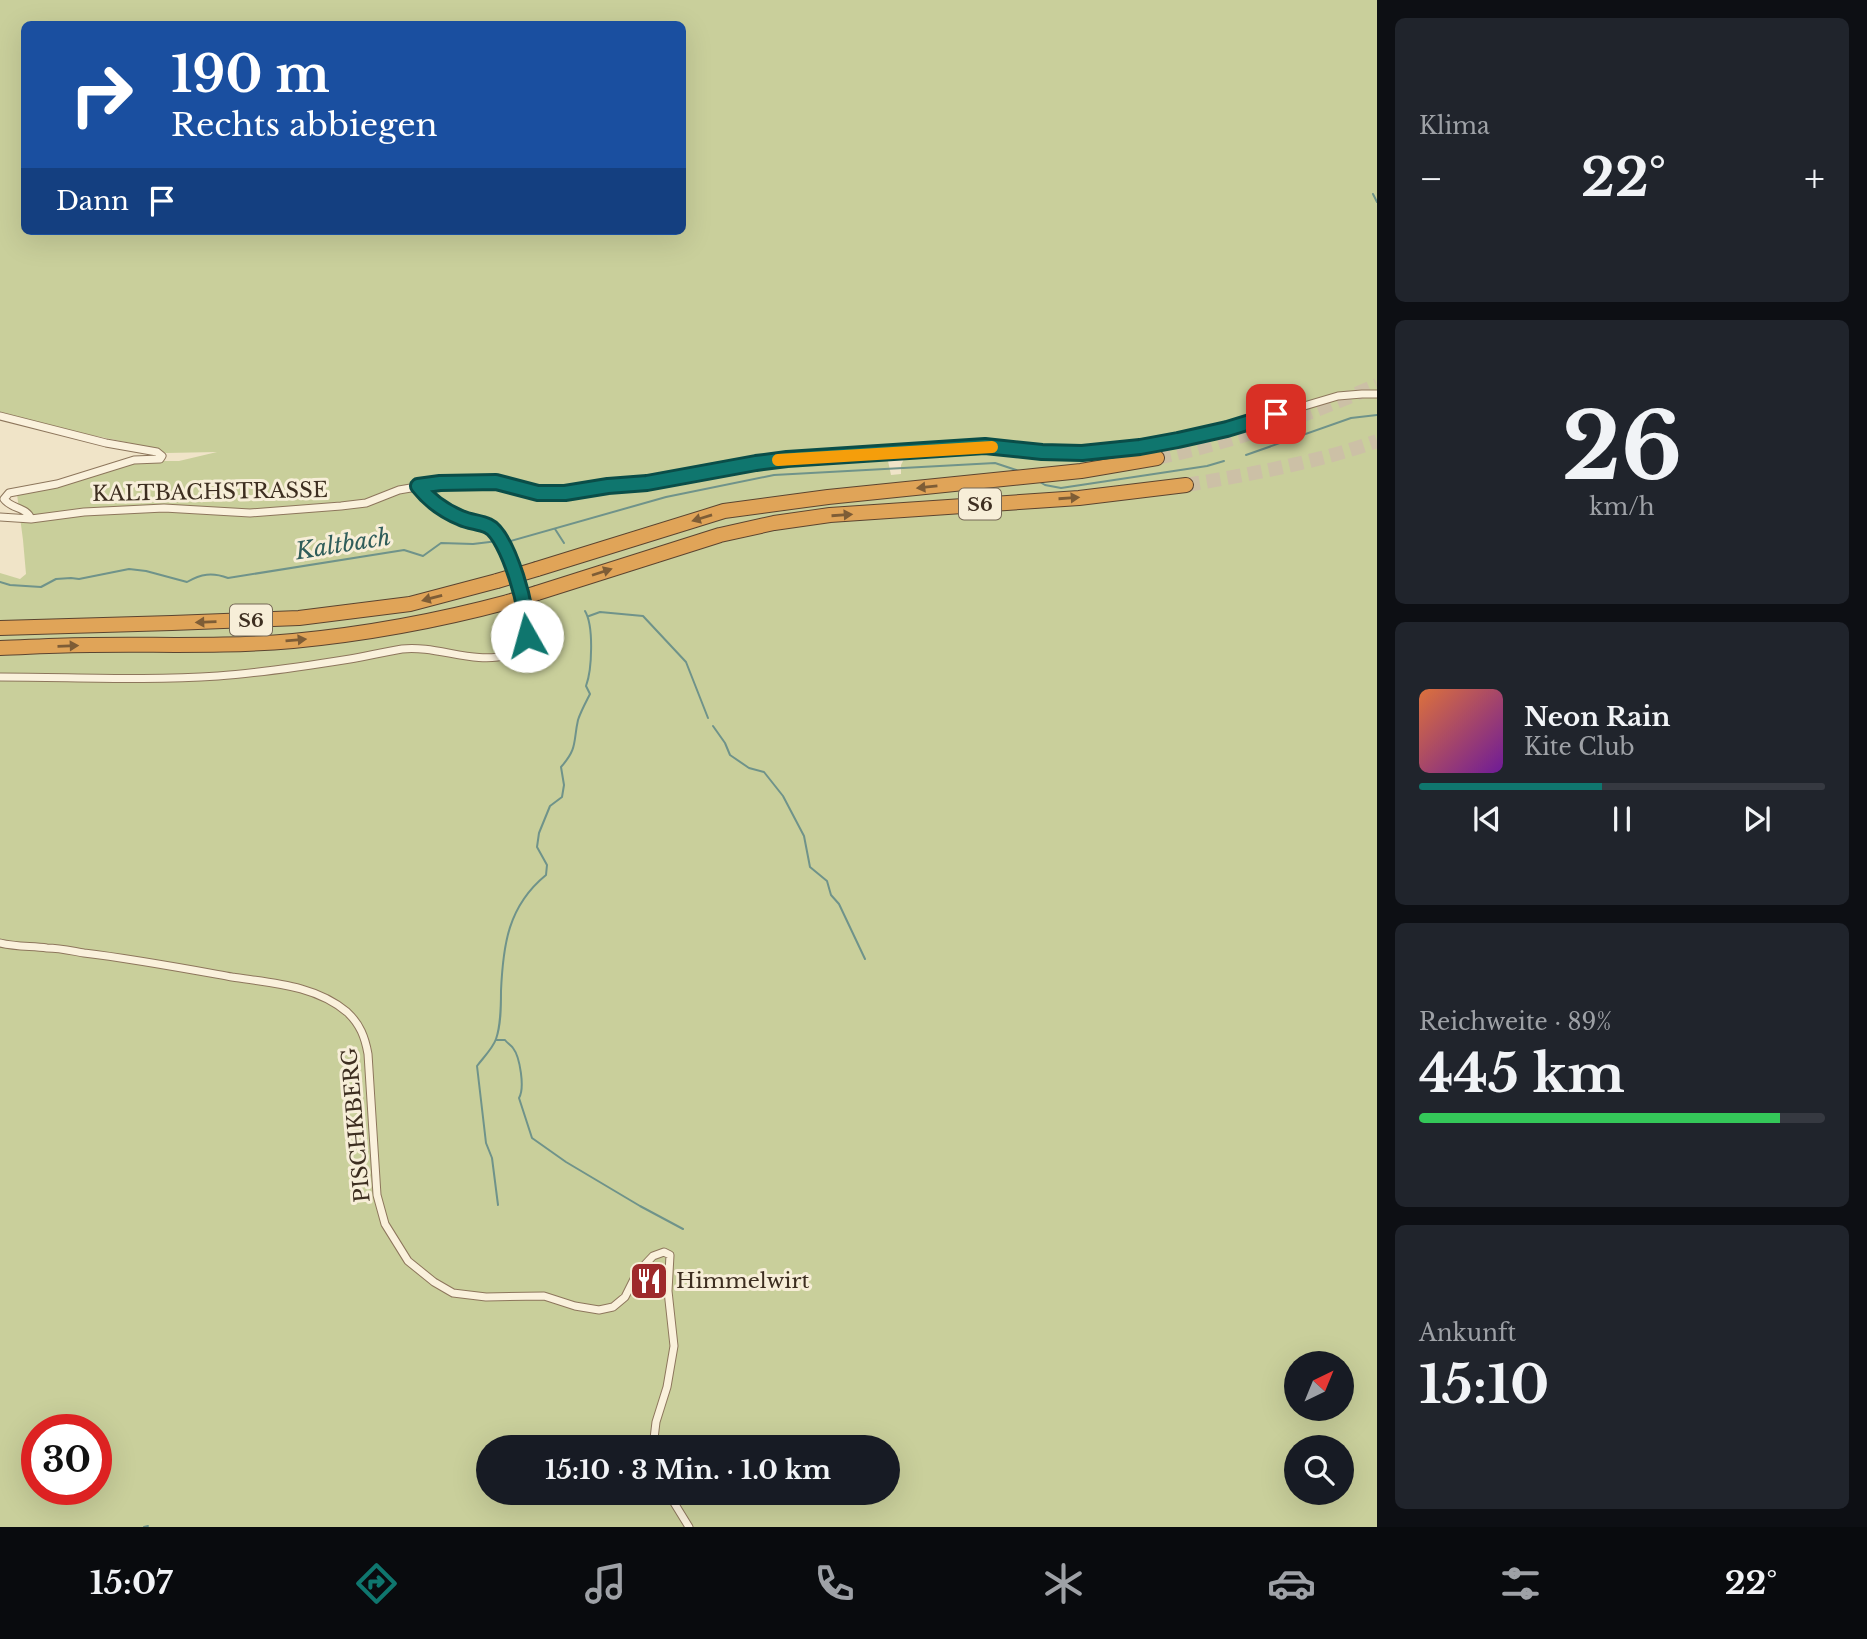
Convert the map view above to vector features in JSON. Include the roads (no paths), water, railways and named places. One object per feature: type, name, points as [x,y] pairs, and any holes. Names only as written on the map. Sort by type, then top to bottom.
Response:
[{"type":"highway","name":"S6","points":[[0,628],[299,618],[410,604],[498,581],[724,511],[828,497],[1049,475],[1157,458]]},
{"type":"highway","name":"S6","points":[[0,648],[290,641],[371,633],[508,602],[720,535],[774,523],[830,516],[1079,498],[1186,485]]},
{"type":"street","name":"KALTBACHSTRASSE","points":[[0,517],[31,519],[84,512],[164,508],[250,513],[341,506],[366,503],[398,490],[440,483],[496,482],[538,493],[556,494],[647,483],[787,459],[985,446],[1068,453],[1102,451],[1140,447],[1227,429],[1338,397],[1377,394]]},
{"type":"street","points":[[0,416],[107,443],[157,452],[162,456],[160,459],[134,460],[57,484],[9,493],[2,499],[27,512],[31,519]]},
{"type":"street","points":[[0,677],[151,679],[218,676],[299,667],[403,649],[430,649],[487,657],[515,652],[525,641],[528,628],[508,551],[489,526],[462,519],[427,498],[418,486]]},
{"type":"street","name":"PISCHKBERG","points":[[0,943],[167,964],[275,983],[311,992],[346,1012],[365,1036],[377,1195],[385,1224],[408,1261],[453,1293],[486,1297],[544,1296],[598,1310],[613,1307],[625,1297],[636,1273],[653,1256],[664,1252],[670,1255],[668,1291],[674,1346],[654,1435]]},
{"type":"street","points":[[675,1505],[689,1527]]},
{"type":"waterway","points":[[1373,194],[1377,202]]},
{"type":"waterway","name":"Kaltbach","points":[[1246,455],[1351,418],[1377,415]]},
{"type":"waterway","name":"Kaltbach","points":[[1040,482],[1061,488],[1207,466],[1224,461]]},
{"type":"waterway","name":"Kaltbach","points":[[507,542],[666,497],[774,475],[995,463],[1019,471]]},
{"type":"waterway","points":[[555,529],[564,543]]},
{"type":"waterway","name":"Kaltbach","points":[[0,582],[41,587],[56,579],[79,579],[129,569],[187,582],[207,575],[228,578],[404,550],[423,556],[441,543],[473,544],[498,541]]},
{"type":"waterway","points":[[498,1205],[492,1158],[486,1143],[477,1066],[493,1046],[498,1034],[504,958],[510,927],[523,900],[546,875],[547,865],[537,847],[539,833],[550,806],[562,797],[564,785],[561,767],[573,750],[578,720],[590,694],[586,686],[591,659],[591,637],[585,611]]},
{"type":"waterway","points":[[589,616],[600,612],[643,616],[686,662],[708,718]]},
{"type":"waterway","points":[[713,726],[730,755],[749,768],[764,772],[783,796],[804,836],[810,867],[827,881],[831,895],[839,904],[865,959]]},
{"type":"waterway","points":[[496,1040],[505,1040],[518,1058],[522,1080],[519,1098],[532,1138],[566,1162],[683,1229]]},
{"type":"waterway","points":[[144,1527],[148,1526]]},
{"type":"tunnel","points":[[1157,458],[1269,427],[1377,385]]},
{"type":"tunnel","points":[[1186,485],[1307,462],[1377,441]]},
{"type":"place","name":"Himmelwirt","points":[[649,1281]]}]
